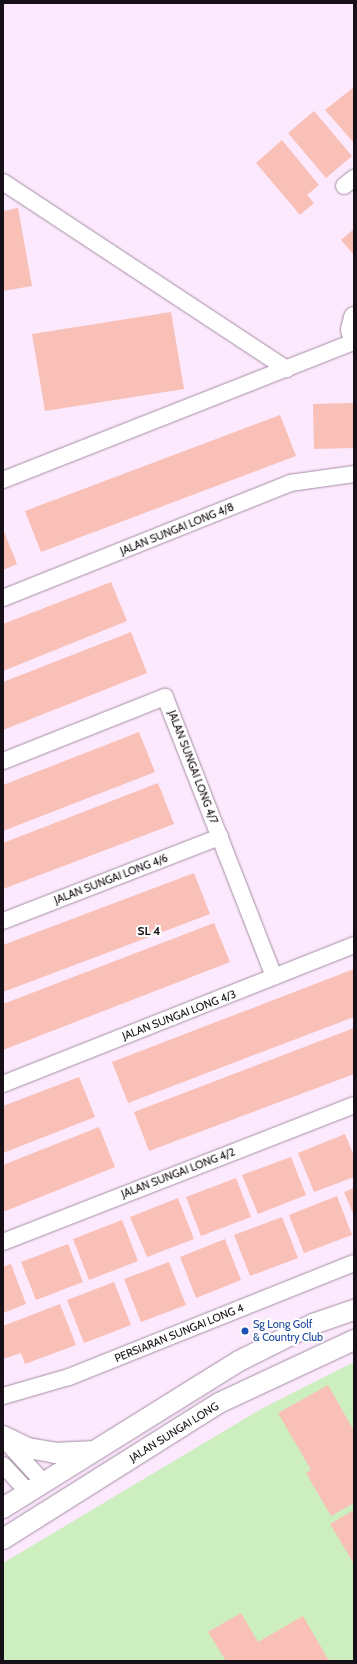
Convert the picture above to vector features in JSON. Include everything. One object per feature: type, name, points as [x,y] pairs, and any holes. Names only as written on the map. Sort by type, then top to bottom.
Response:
[{"type":"street","points":[[3,182],[287,369]]},
{"type":"street","points":[[3,480],[287,369],[354,341],[351,330],[354,317]]},
{"type":"street","name":"JALAN SUNGAI LONG 4/8","points":[[3,598],[290,483],[354,474]]},
{"type":"street","name":"JALAN SUNGAI LONG 4/7","points":[[3,761],[165,697],[274,977]]},
{"type":"street","name":"JALAN SUNGAI LONG 4/6","points":[[3,920],[220,837]]},
{"type":"street","name":"JALAN SUNGAI LONG 4/3","points":[[3,1084],[354,945]]},
{"type":"street","name":"JALAN SUNGAI LONG 4/2","points":[[3,1242],[354,1105]]},
{"type":"street","name":"PERSIARAN SUNGAI LONG 4","points":[[3,1396],[69,1377],[354,1263]]},
{"type":"street","points":[[3,1508],[39,1492],[95,1450],[239,1361],[313,1324],[354,1310]]},
{"type":"street","name":"JALAN SUNGAI LONG","points":[[3,1539],[66,1500],[164,1433],[254,1384],[354,1340]]},
{"type":"street","points":[[133,1426],[164,1433],[176,1400]]},
{"type":"street","points":[[3,1437],[28,1448],[55,1453],[95,1450]]},
{"type":"street","points":[[3,1437],[39,1492]]},
{"type":"street","points":[[3,1465],[39,1492],[66,1500]]},
{"type":"street","points":[[26,1525],[39,1492]]},
{"type":"green space","points":[[354,1362],[354,1661],[3,1661],[3,1563],[261,1409]]},
{"type":"building","points":[[354,87],[354,143],[325,110]]},
{"type":"building","points":[[314,111],[352,156],[326,178],[288,133]]},
{"type":"building","points":[[282,140],[319,185],[307,195],[314,203],[300,215],[256,163]]},
{"type":"building","points":[[18,208],[32,286],[3,291],[3,211]]},
{"type":"building","points":[[354,229],[354,255],[341,240]]},
{"type":"building","points":[[171,312],[184,389],[45,411],[32,334]]},
{"type":"building","points":[[354,403],[354,448],[314,449],[313,404]]},
{"type":"building","points":[[280,415],[296,456],[41,552],[25,511]]},
{"type":"building","points":[[3,529],[17,564],[3,570]]},
{"type":"building","points":[[111,582],[127,621],[3,671],[3,624]]},
{"type":"building","points":[[131,632],[147,673],[3,730],[3,682]]},
{"type":"building","points":[[139,732],[155,772],[3,831],[3,785]]},
{"type":"building","points":[[158,783],[174,824],[3,889],[3,843]]},
{"type":"building","points":[[194,873],[210,914],[3,992],[3,945]]},
{"type":"building","points":[[214,923],[230,962],[3,1050],[3,1004]]},
{"type":"building","points":[[354,969],[354,1017],[128,1103],[112,1062]]},
{"type":"building","points":[[354,1028],[354,1074],[149,1151],[134,1112]]},
{"type":"building","points":[[79,1077],[95,1117],[3,1153],[3,1106]]},
{"type":"building","points":[[99,1127],[115,1167],[3,1212],[3,1165]]},
{"type":"building","points":[[345,1134],[354,1156],[354,1177],[314,1192],[298,1153]]},
{"type":"building","points":[[291,1157],[306,1195],[258,1214],[242,1175]]},
{"type":"building","points":[[236,1178],[251,1217],[201,1236],[186,1197]]},
{"type":"building","points":[[354,1188],[354,1216],[344,1192]]},
{"type":"building","points":[[337,1196],[352,1235],[304,1253],[289,1215]]},
{"type":"building","points":[[178,1198],[194,1239],[147,1257],[130,1217]]},
{"type":"building","points":[[282,1217],[298,1258],[250,1276],[234,1235]]},
{"type":"building","points":[[122,1220],[138,1261],[89,1280],[73,1239]]},
{"type":"building","points":[[225,1239],[241,1280],[196,1298],[180,1257]]},
{"type":"building","points":[[68,1244],[83,1282],[36,1300],[21,1262]]},
{"type":"building","points":[[169,1262],[186,1305],[141,1322],[124,1279]]},
{"type":"building","points":[[11,1264],[26,1304],[3,1313],[3,1267]]},
{"type":"building","points":[[114,1282],[131,1325],[84,1343],[67,1300]]},
{"type":"building","points":[[60,1304],[76,1345],[25,1364],[21,1353],[3,1359],[3,1326]]},
{"type":"building","points":[[328,1385],[354,1431],[354,1503],[331,1516],[306,1473],[311,1470],[278,1413]]},
{"type":"building","points":[[354,1510],[354,1564],[330,1524]]},
{"type":"building","points":[[241,1613],[258,1642],[303,1616],[329,1661],[226,1661],[208,1632]]},
{"type":"place","name":"Sg Long Golf & Country Club","points":[[245,1331]]},
{"type":"district","name":"SL 4","points":[[149,931]]}]
